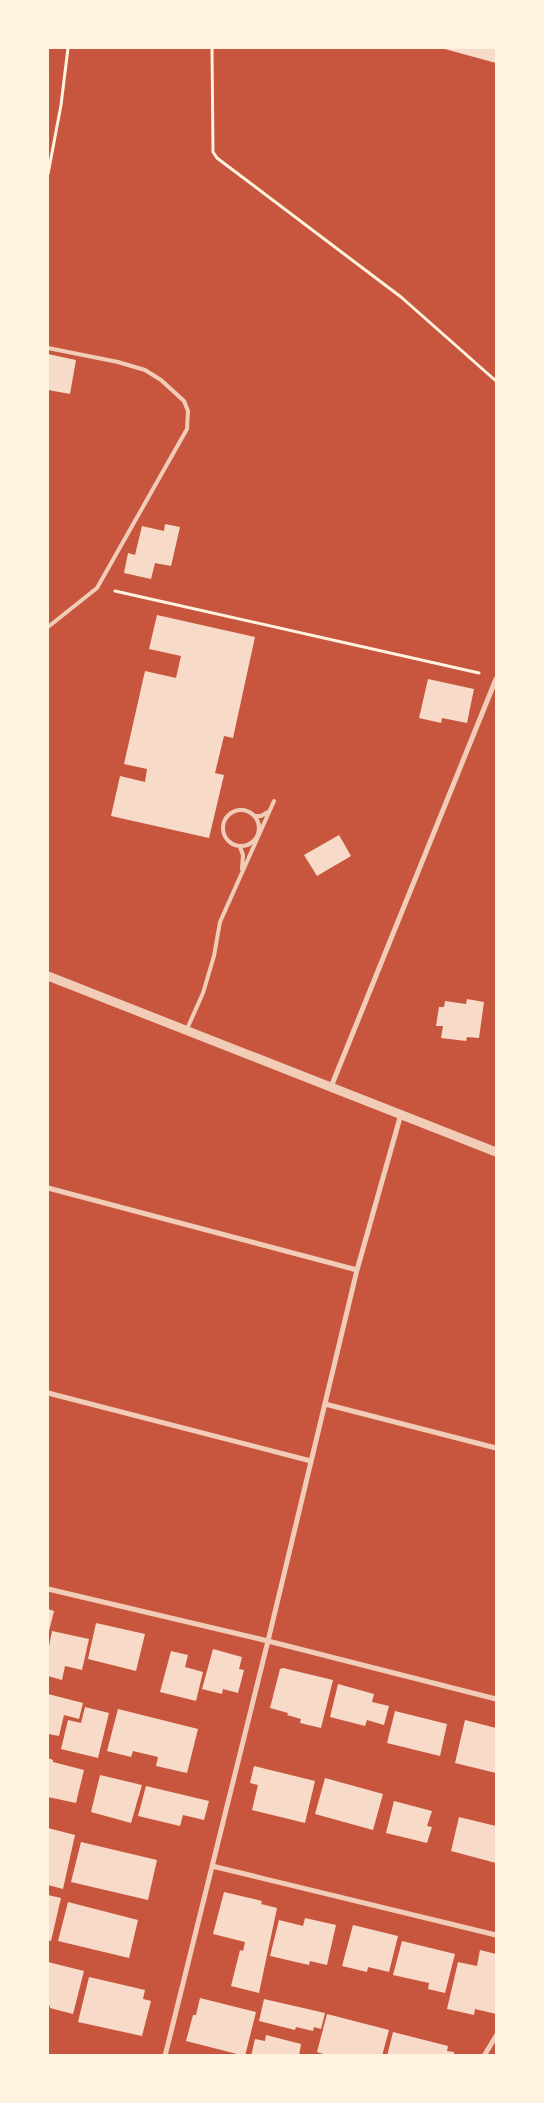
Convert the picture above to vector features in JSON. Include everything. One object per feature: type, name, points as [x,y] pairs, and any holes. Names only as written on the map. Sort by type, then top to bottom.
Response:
[{"type":"street","points":[[331,1087],[496,679]]},
{"type":"street","points":[[48,976],[496,1152]]},
{"type":"street","points":[[165,2056],[268,1641],[357,1270],[401,1114]]},
{"type":"street","points":[[48,1188],[357,1270]]},
{"type":"street","points":[[48,1393],[311,1461]]},
{"type":"street","points":[[325,1404],[496,1448]]},
{"type":"street","points":[[48,1589],[268,1641],[496,1699]]},
{"type":"street","points":[[212,1866],[496,1935]]},
{"type":"street","points":[[484,2056],[496,2036]]},
{"type":"lane","points":[[48,348],[118,362],[145,370],[174,390],[184,401],[188,411],[187,429],[97,588],[48,627]]},
{"type":"lane","points":[[186,1031],[203,994],[214,956],[220,922],[274,801]]},
{"type":"lane","points":[[237,811],[249,812],[254,816],[260,827],[259,834],[251,844],[240,847],[234,846],[225,838],[224,821],[231,813],[237,811]]},
{"type":"lane","points":[[254,816],[261,816],[268,812]]},
{"type":"lane","points":[[240,847],[243,855],[242,871]]},
{"type":"path","points":[[48,174],[68,48]]},
{"type":"path","points":[[212,48],[213,152],[217,158],[401,297],[496,381]]},
{"type":"path","points":[[97,588],[487,675]]},
{"type":"building","points":[[441,48],[496,48],[496,63]]},
{"type":"building","points":[[48,354],[76,360],[70,394],[48,390]]},
{"type":"building","points":[[165,524],[180,527],[171,566],[155,563],[151,579],[124,573],[128,553],[135,555],[142,526],[164,531]]},
{"type":"building","points":[[157,615],[255,637],[233,738],[224,736],[215,773],[224,775],[209,838],[111,816],[120,776],[145,782],[147,769],[124,764],[145,671],[176,678],[181,656],[149,649]]},
{"type":"building","points":[[428,679],[474,689],[467,723],[442,718],[441,723],[419,718]]},
{"type":"building","points":[[339,835],[351,856],[317,876],[304,855]]},
{"type":"building","points":[[467,999],[484,1002],[479,1038],[467,1037],[466,1041],[441,1038],[443,1026],[436,1026],[439,1007],[444,1007],[445,1001],[466,1004]]},
{"type":"building","points":[[48,1609],[54,1611],[48,1635]]},
{"type":"building","points":[[96,1623],[145,1634],[136,1671],[88,1659]]},
{"type":"building","points":[[52,1631],[89,1639],[82,1670],[65,1666],[62,1680],[48,1676],[48,1651]]},
{"type":"building","points":[[213,1649],[242,1657],[239,1669],[244,1670],[238,1693],[223,1689],[222,1694],[202,1689]]},
{"type":"building","points":[[171,1651],[188,1655],[185,1667],[203,1672],[196,1701],[160,1692]]},
{"type":"building","points":[[283,1668],[333,1680],[321,1728],[300,1723],[301,1719],[270,1708],[280,1669]]},
{"type":"building","points":[[338,1684],[374,1694],[372,1702],[389,1706],[384,1725],[367,1720],[365,1726],[330,1717]]},
{"type":"building","points":[[48,1694],[83,1703],[79,1719],[64,1715],[59,1736],[48,1734]]},
{"type":"building","points":[[85,1707],[109,1713],[98,1758],[61,1749],[68,1720],[81,1723]]},
{"type":"building","points":[[118,1709],[198,1729],[187,1773],[156,1766],[158,1757],[133,1751],[131,1757],[107,1751]]},
{"type":"building","points":[[395,1711],[447,1724],[440,1756],[387,1743]]},
{"type":"building","points":[[465,1720],[496,1728],[496,1773],[455,1763]]},
{"type":"building","points":[[48,1758],[53,1760],[53,1762],[84,1770],[76,1803],[48,1797]]},
{"type":"building","points":[[254,1766],[315,1781],[305,1823],[252,1810],[258,1785],[250,1783]]},
{"type":"building","points":[[100,1775],[142,1785],[131,1823],[91,1812]]},
{"type":"building","points":[[325,1778],[383,1794],[373,1830],[315,1814]]},
{"type":"building","points":[[146,1786],[209,1801],[204,1820],[183,1815],[180,1826],[138,1816]]},
{"type":"building","points":[[394,1801],[432,1811],[427,1826],[432,1827],[427,1843],[386,1833]]},
{"type":"building","points":[[459,1817],[496,1826],[496,1863],[451,1851]]},
{"type":"building","points":[[48,1828],[75,1835],[63,1889],[48,1885]]},
{"type":"building","points":[[81,1842],[157,1860],[148,1900],[71,1882]]},
{"type":"building","points":[[224,1892],[262,1901],[261,1904],[277,1908],[259,1993],[231,1986],[240,1950],[243,1951],[245,1942],[213,1934]]},
{"type":"building","points":[[48,1895],[61,1898],[51,1941],[48,1940]]},
{"type":"building","points":[[68,1902],[138,1920],[129,1958],[58,1941]]},
{"type":"building","points":[[305,1918],[336,1925],[327,1965],[310,1961],[309,1965],[270,1956],[279,1920],[303,1926]]},
{"type":"building","points":[[353,1925],[398,1936],[389,1972],[368,1967],[367,1972],[342,1966]]},
{"type":"building","points":[[402,1941],[455,1954],[445,1993],[428,1989],[429,1983],[393,1975]]},
{"type":"building","points":[[480,1950],[496,1954],[496,2014],[475,2009],[474,2015],[447,2009],[458,1962],[477,1966]]},
{"type":"building","points":[[48,1962],[84,1971],[73,2014],[50,2008],[48,2005]]},
{"type":"building","points":[[89,1977],[145,1990],[143,1999],[151,2001],[142,2036],[78,2022]]},
{"type":"building","points":[[200,1998],[256,2012],[245,2056],[186,2041]]},
{"type":"building","points":[[264,1999],[325,2013],[321,2029],[314,2027],[313,2031],[296,2027],[295,2030],[259,2021]]},
{"type":"building","points":[[327,2014],[389,2030],[382,2056],[330,2056],[317,2052]]},
{"type":"building","points":[[393,2032],[448,2046],[447,2051],[454,2052],[454,2056],[387,2056]]},
{"type":"building","points":[[266,2035],[301,2044],[299,2056],[251,2056],[255,2039],[265,2041]]}]
